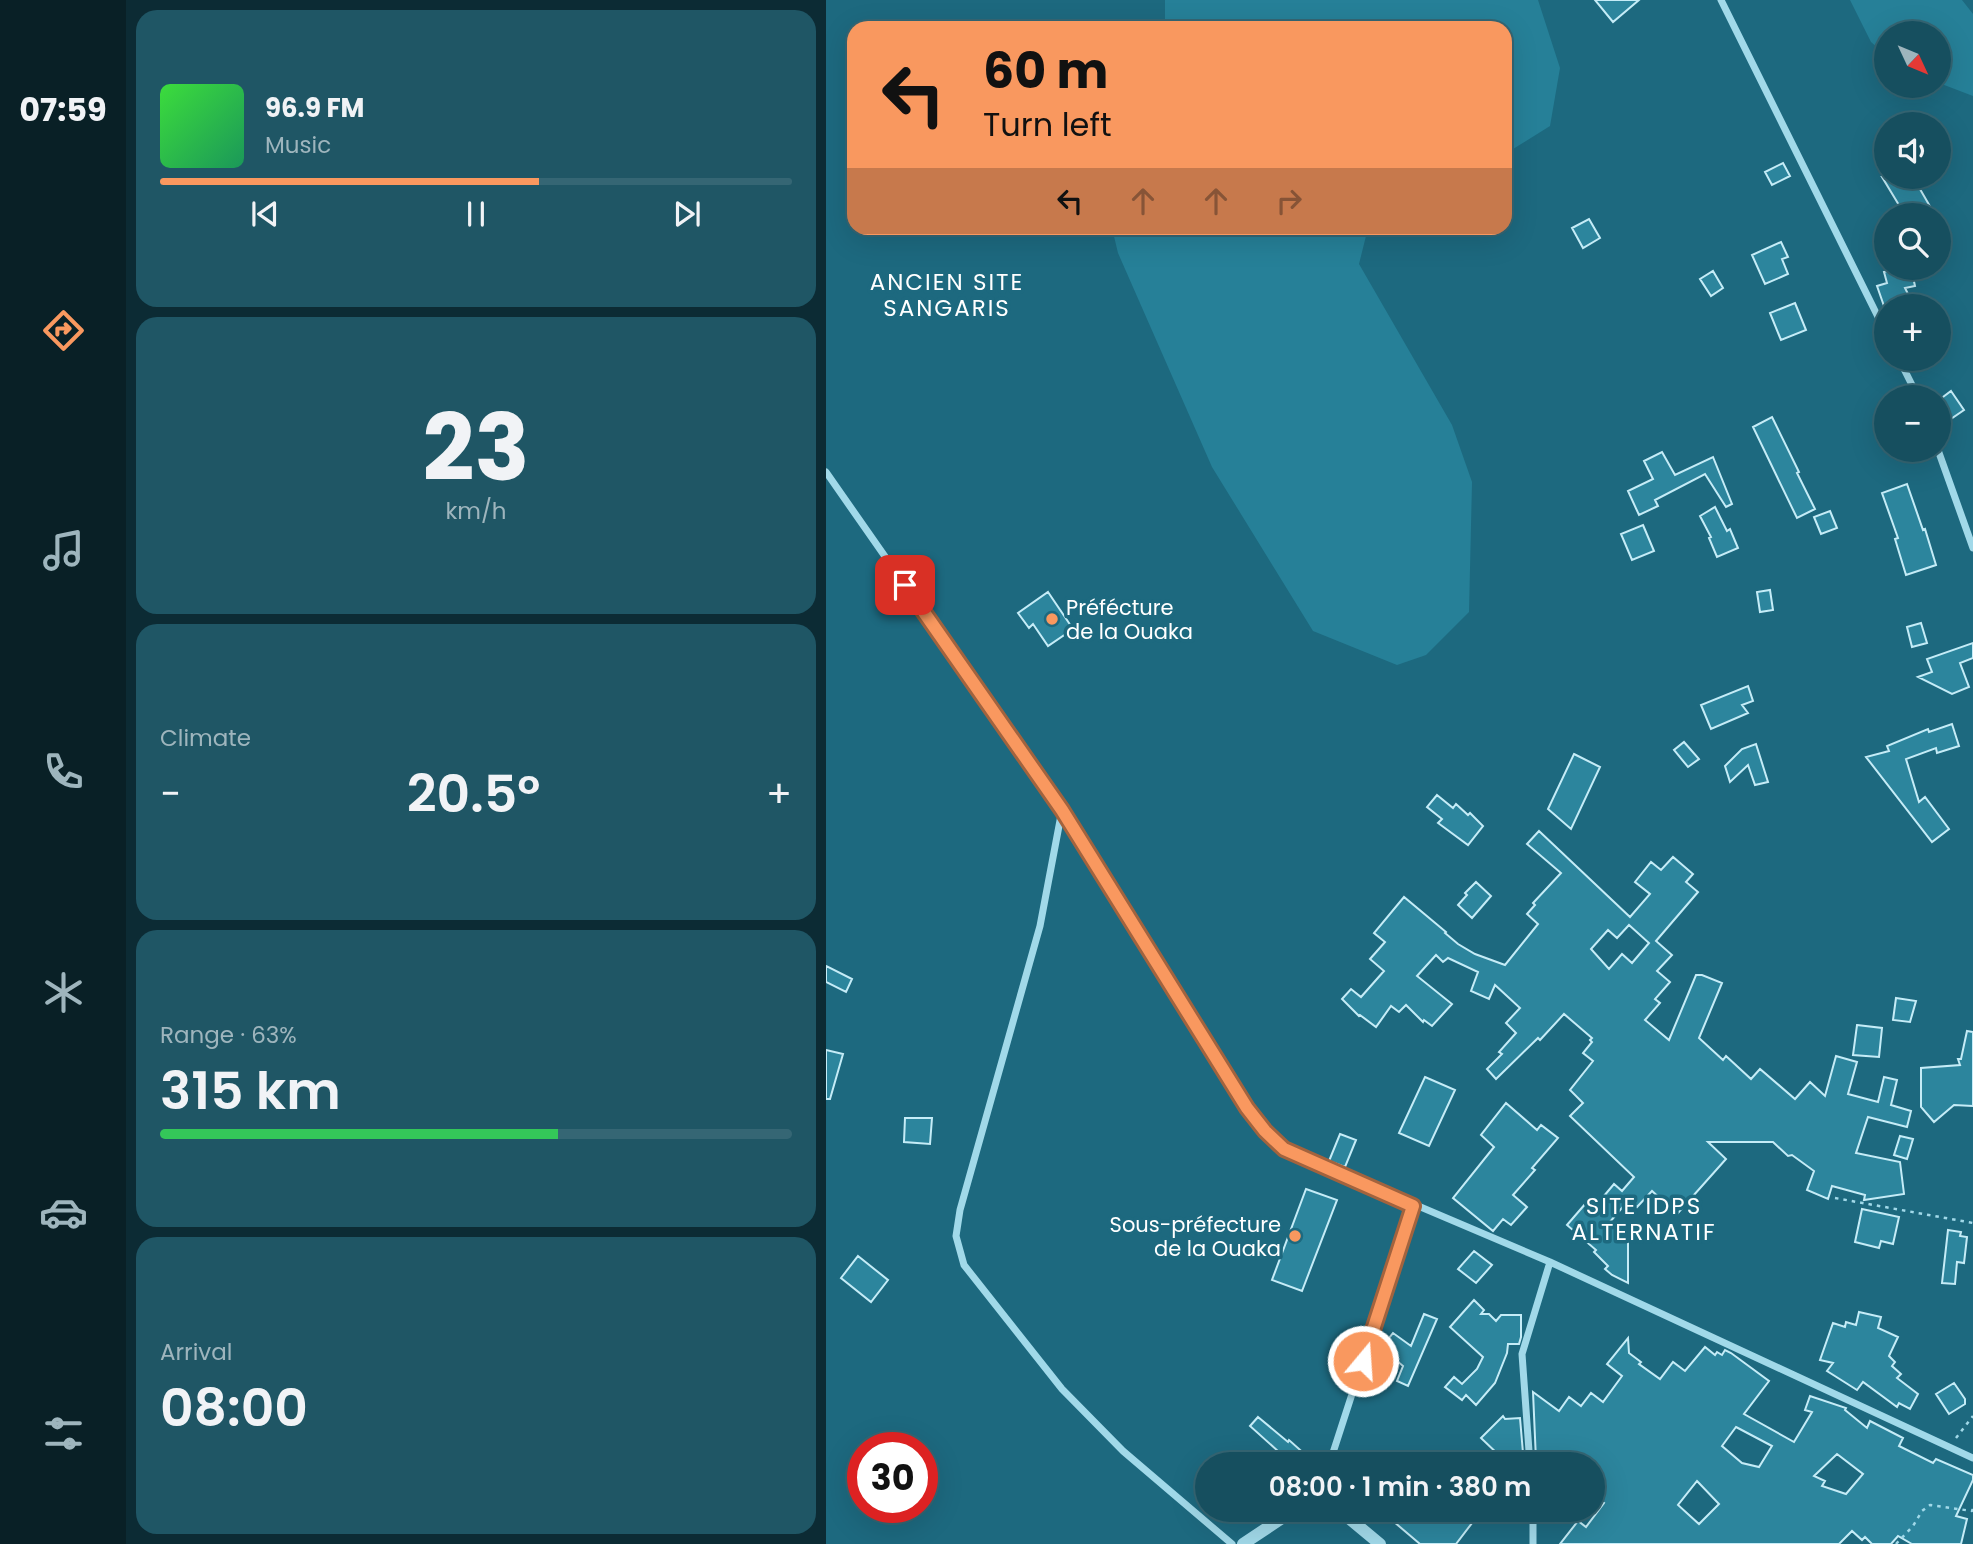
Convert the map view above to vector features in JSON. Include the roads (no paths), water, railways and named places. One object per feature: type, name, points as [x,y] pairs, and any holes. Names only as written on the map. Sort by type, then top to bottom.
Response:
[{"type":"street","points":[[1721,0],[1874,309]]},
{"type":"street","points":[[1942,462],[1973,548]]},
{"type":"street","points":[[826,472],[1062,810],[1247,1108],[1284,1149],[1549,1262],[1973,1458]]},
{"type":"street","points":[[1062,810],[1040,926],[960,1210],[956,1236],[964,1265],[1062,1389],[1123,1451],[1232,1544]]},
{"type":"street","points":[[1333,1452],[1413,1206]]},
{"type":"street","points":[[1529,1452],[1522,1354],[1549,1262]]},
{"type":"street","points":[[1243,1544],[1276,1522]]},
{"type":"street","points":[[1353,1522],[1380,1544]]},
{"type":"street","points":[[1533,1522],[1533,1544]]},
{"type":"place","name":"Préfécture de la Ouaka","points":[[1052,619]]},
{"type":"place","name":"Sous-préfecture de la Ouaka","points":[[1295,1236]]},
{"type":"district","name":"ANCIEN SITE SANGARIS","points":[[947,295]]},
{"type":"district","name":"SITE IDPS ALTERNATIF","points":[[1644,1219]]}]
